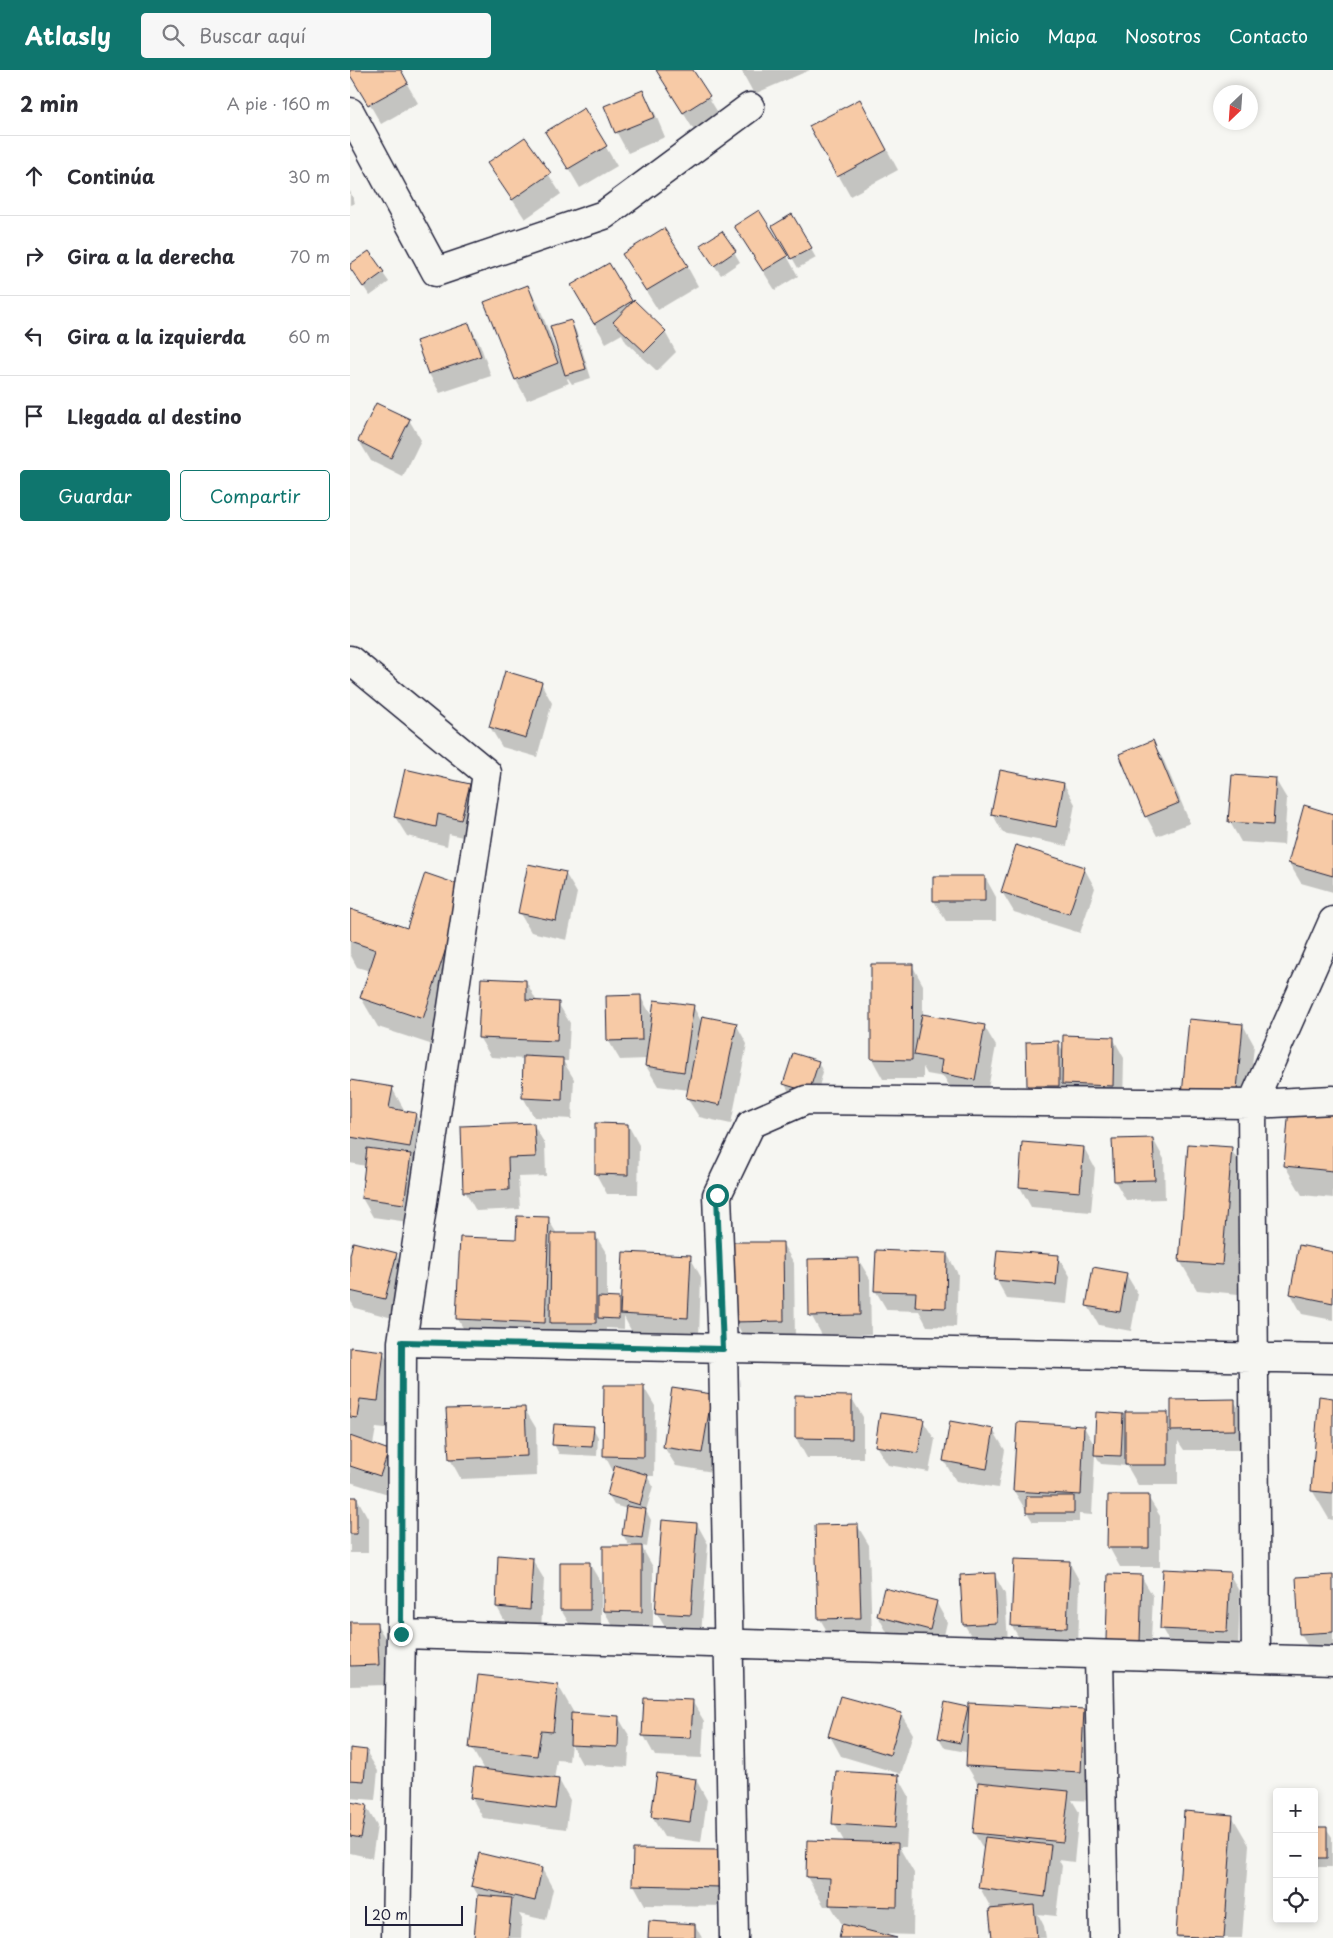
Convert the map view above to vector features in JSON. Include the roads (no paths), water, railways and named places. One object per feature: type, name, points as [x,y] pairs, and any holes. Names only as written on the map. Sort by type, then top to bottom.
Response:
[{"type":"street","points":[[350,112],[436,272],[604,215],[750,107]]},
{"type":"street","points":[[350,660],[487,773],[402,1342],[401,1634],[396,1938]]},
{"type":"street","points":[[1256,1659],[1252,1104],[1333,921]]},
{"type":"street","points":[[734,1938],[723,1349],[717,1195],[750,1124],[806,1100],[1252,1104],[1333,1100]]},
{"type":"street","points":[[402,1342],[1333,1359]]},
{"type":"street","points":[[401,1634],[728,1645],[1333,1661]]},
{"type":"street","points":[[1098,1655],[1104,1938]]}]
